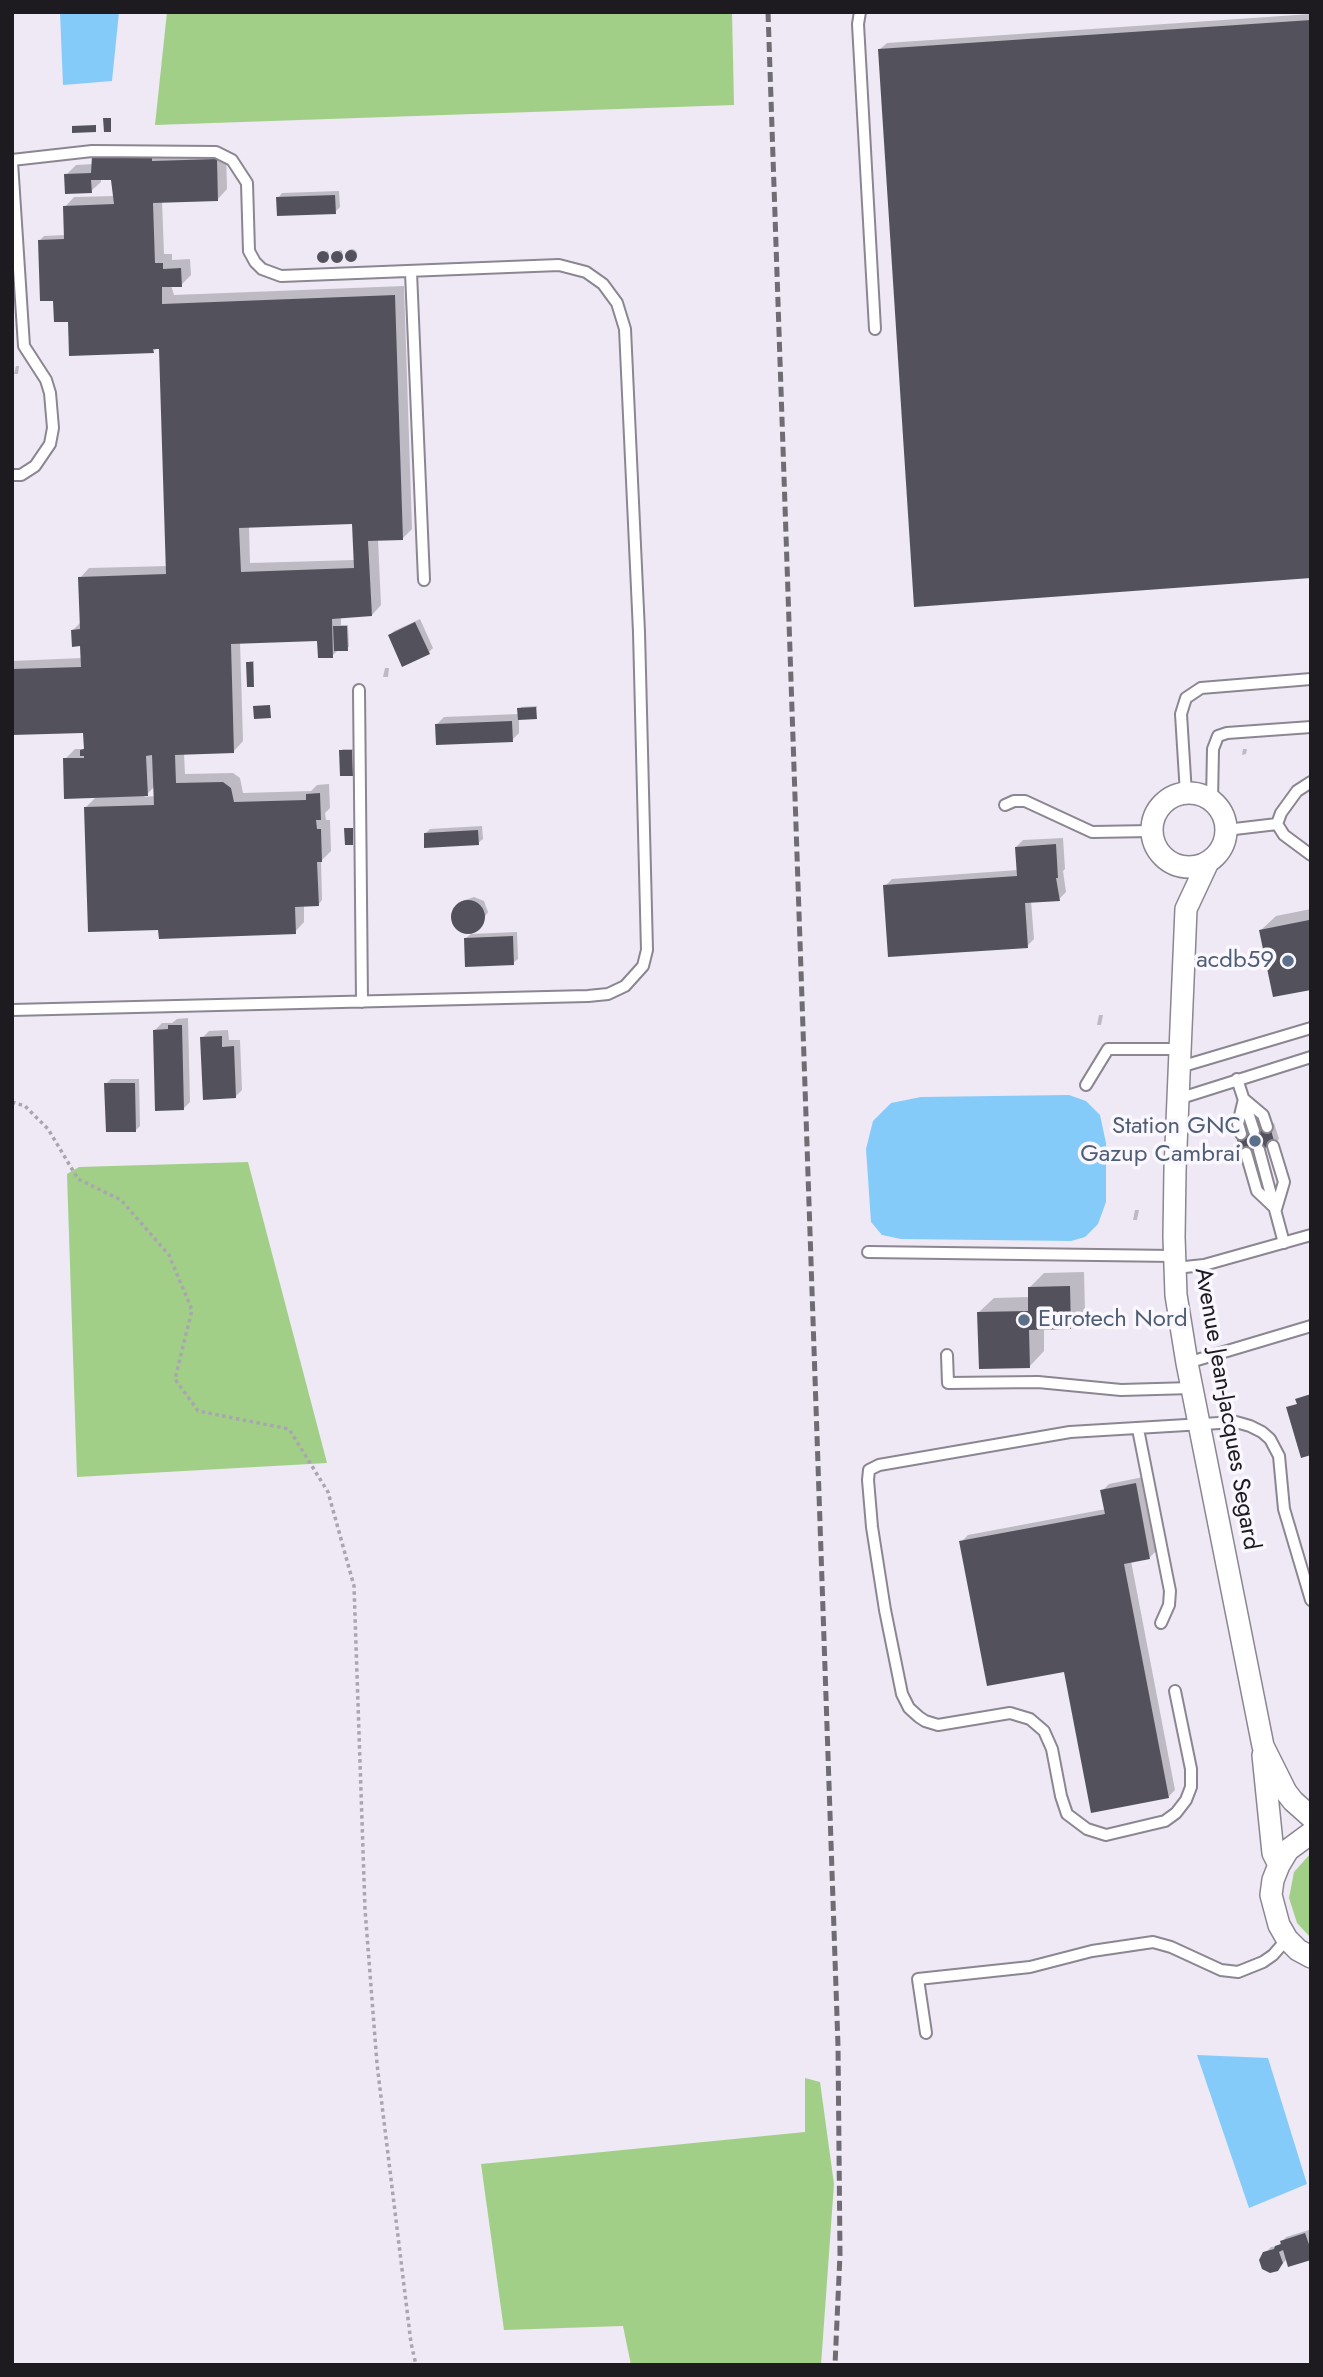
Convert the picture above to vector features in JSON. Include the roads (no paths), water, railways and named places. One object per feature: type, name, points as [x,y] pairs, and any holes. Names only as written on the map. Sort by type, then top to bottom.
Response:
[{"type":"street","points":[[1186,794],[1197,794],[1212,801],[1223,814],[1226,830],[1223,846],[1208,862],[1187,867],[1167,860],[1156,847],[1152,831],[1154,820],[1162,806],[1175,796],[1186,794]]},
{"type":"street","name":"Avenue Jean-Jacques Segard","points":[[1167,860],[1186,909]]},
{"type":"street","name":"Avenue Jean-Jacques Segard","points":[[1208,862],[1186,909],[1178,1099],[1176,1295],[1199,1426],[1263,1746],[1273,1853],[1279,1865]]},
{"type":"street","name":"Avenue Jean-Jacques Segard","points":[[1263,1746],[1286,1792],[1311,1817]]},
{"type":"street","points":[[1311,1833],[1288,1850],[1273,1880],[1271,1895],[1279,1925],[1287,1939],[1298,1950],[1311,1957]]},
{"type":"lane","points":[[860,12],[858,24],[875,329]]},
{"type":"lane","points":[[12,475],[21,475],[35,466],[50,444],[53,428],[47,380],[24,346],[12,161],[92,150],[216,152],[232,160],[247,183],[249,251],[262,269],[281,276],[559,265],[586,272],[603,284],[617,303],[625,329],[639,632],[647,950],[643,966],[625,986],[608,994],[588,996],[12,1010]]},
{"type":"lane","points":[[411,272],[424,580]]},
{"type":"lane","points":[[1186,794],[1181,718],[1186,698],[1201,688],[1311,679]]},
{"type":"lane","points":[[359,690],[362,1002]]},
{"type":"lane","points":[[1212,801],[1213,749],[1218,736],[1227,733],[1311,727]]},
{"type":"lane","points":[[1277,824],[1281,813],[1297,791],[1311,782]]},
{"type":"lane","points":[[1005,805],[1014,801],[1025,801],[1092,832],[1152,831]]},
{"type":"lane","points":[[1226,830],[1277,824]]},
{"type":"lane","points":[[1277,824],[1284,835],[1311,855]]},
{"type":"lane","points":[[1086,1085],[1108,1049],[1180,1058],[1311,1028]]},
{"type":"lane","points":[[1178,1099],[1311,1057]]},
{"type":"lane","points":[[1237,1079],[1254,1131]]},
{"type":"lane","points":[[1244,1098],[1263,1115],[1267,1127]]},
{"type":"lane","points":[[1241,1134],[1238,1124],[1244,1098]]},
{"type":"lane","points":[[1273,1146],[1284,1182],[1276,1209]]},
{"type":"lane","points":[[1259,1150],[1284,1243]]},
{"type":"lane","points":[[1246,1153],[1257,1191],[1276,1209]]},
{"type":"lane","points":[[868,1252],[1204,1265],[1311,1234]]},
{"type":"lane","points":[[1187,1363],[1311,1326]]},
{"type":"lane","points":[[947,1355],[948,1383],[1038,1382],[1121,1390],[1192,1388]]},
{"type":"lane","points":[[1175,1691],[1191,1769],[1191,1787],[1186,1800],[1176,1813],[1165,1821],[1106,1835],[1087,1829],[1072,1819],[1064,1808],[1052,1749],[1044,1731],[1030,1719],[1010,1713],[939,1725],[925,1721],[909,1708],[902,1694],[875,1553],[869,1470],[875,1466],[1070,1432],[1236,1422],[1243,1424],[1262,1432],[1279,1456],[1284,1509],[1311,1600]]},
{"type":"lane","points":[[1138,1429],[1170,1591],[1169,1605],[1161,1623]]},
{"type":"lane","points":[[926,2033],[918,1979],[1030,1967],[1092,1951],[1153,1942],[1171,1947],[1221,1970],[1238,1972],[1263,1962],[1287,1939]]},
{"type":"water","points":[[60,12],[119,12],[112,81],[63,85]]},
{"type":"water","points":[[1069,1095],[1086,1101],[1100,1115],[1106,1143],[1106,1202],[1098,1224],[1085,1237],[1071,1241],[901,1239],[882,1235],[871,1222],[866,1149],[873,1121],[891,1103],[921,1097]]},
{"type":"water","points":[[1197,2055],[1268,2058],[1307,2184],[1249,2208]]},
{"type":"railway","points":[[768,12],[838,2046],[840,2254],[835,2365]]},
{"type":"place","name":"acdb59","points":[[1288,961]]},
{"type":"place","name":"Station GNC Gazup Cambrai","points":[[1255,1141]]},
{"type":"place","name":"Eurotech Nord","points":[[1024,1320]]}]
